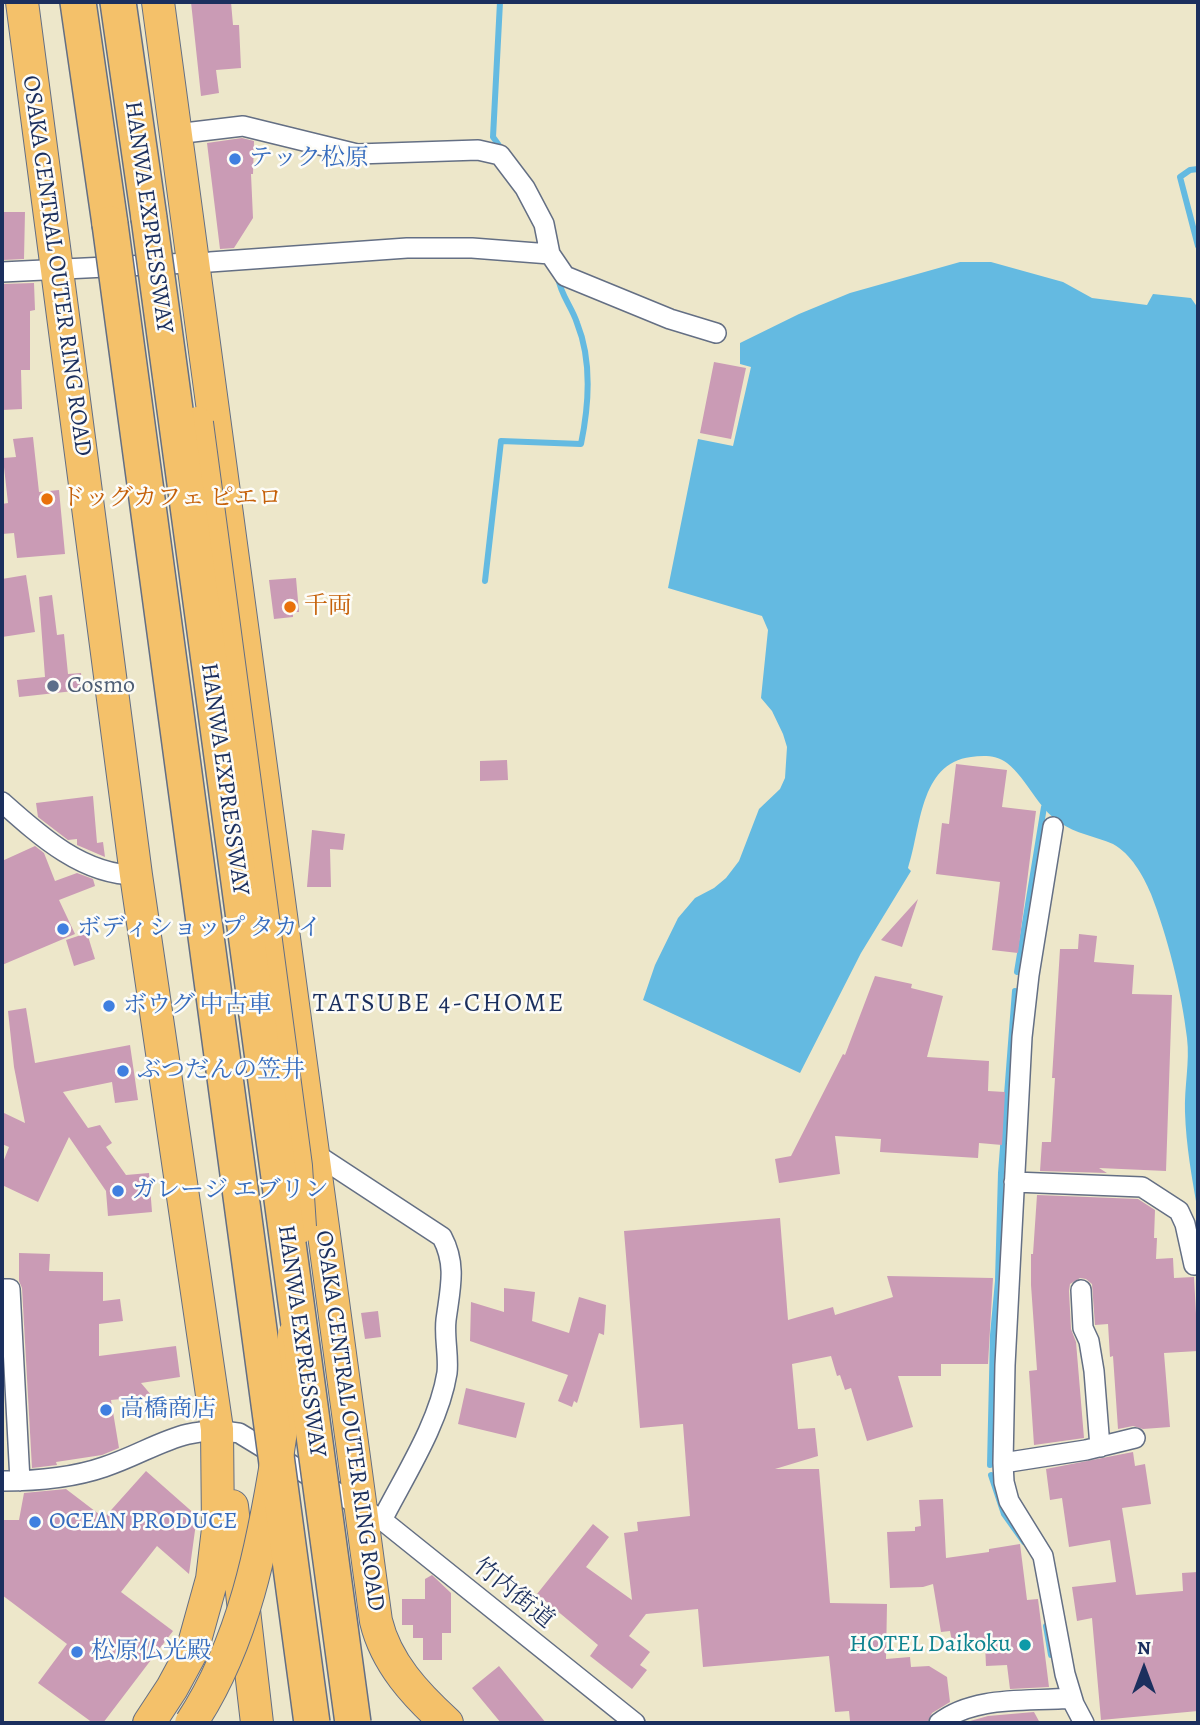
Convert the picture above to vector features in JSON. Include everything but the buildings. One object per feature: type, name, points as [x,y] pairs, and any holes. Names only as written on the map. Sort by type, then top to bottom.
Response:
[{"type":"highway","name":"HANWA EXPRESSWAY","points":[[78,2],[269,1380],[312,1723]]},
{"type":"highway","name":"HANWA EXPRESSWAY","points":[[118,2],[353,1723]]},
{"type":"main road","name":"OSAKA CENTRAL OUTER RING ROAD","points":[[22,2],[136,875],[217,1429],[218,1529],[212,1579],[192,1651],[149,1723]]},
{"type":"main road","name":"OSAKA CENTRAL OUTER RING ROAD","points":[[158,2],[314,1153],[370,1513],[376,1621],[383,1642],[409,1684],[447,1723]]},
{"type":"main road","name":"OSAKA CENTRAL OUTER RING ROAD","points":[[191,1723],[214,1686],[230,1648],[264,1530],[293,1343],[300,1267],[296,1166],[197,423],[192,263]]},
{"type":"main road","points":[[217,1429],[228,1472],[238,1545],[257,1723]]},
{"type":"street","points":[[176,134],[243,126],[357,154],[478,150],[500,155],[525,188],[544,224],[550,254],[565,276],[670,319],[716,333]]},
{"type":"street","points":[[2,272],[57,271],[407,248],[472,247],[550,254]]},
{"type":"street","points":[[2,802],[69,855],[97,869],[119,875],[136,875]]},
{"type":"street","points":[[1053,827],[1026,1004],[1014,1182],[1003,1463],[1009,1501],[1046,1564],[1062,1662],[1071,1698],[1084,1723]]},
{"type":"street","points":[[314,1153],[442,1237],[451,1253],[452,1270],[444,1335],[447,1370],[439,1408],[370,1513]]},
{"type":"street","points":[[1014,1182],[1142,1187],[1179,1211],[1185,1224],[1194,1265]]},
{"type":"street","points":[[2,1289],[10,1289],[8,1378],[11,1481],[71,1476],[104,1467],[186,1433],[217,1429]]},
{"type":"street","points":[[1081,1290],[1083,1328],[1089,1341],[1094,1371],[1100,1447]]},
{"type":"street","name":"竹内街道","points":[[217,1429],[239,1433],[254,1440],[370,1513],[635,1723]]},
{"type":"street","points":[[1003,1463],[1100,1447],[1135,1438]]},
{"type":"street","points":[[939,1723],[950,1714],[986,1704],[1071,1698]]},
{"type":"water","points":[[960,262],[991,262],[1063,282],[1092,298],[1147,305],[1153,294],[1191,298],[1198,308],[1198,1212],[1186,1124],[1188,1047],[1185,1021],[1163,927],[1151,894],[1140,872],[1125,853],[1113,844],[1065,826],[1051,816],[1021,777],[999,758],[980,756],[954,762],[941,772],[932,785],[920,818],[908,868],[911,871],[861,953],[800,1073],[643,1000],[655,965],[678,918],[695,898],[726,878],[739,861],[759,809],[780,789],[785,778],[787,747],[772,711],[761,698],[768,630],[762,616],[668,588],[698,439],[733,446],[751,367],[740,364],[740,343],[850,293]]},
{"type":"waterway","points":[[500,2],[493,137],[503,151]]},
{"type":"waterway","points":[[1198,169],[1190,170],[1180,177],[1198,246]]},
{"type":"waterway","points":[[485,581],[501,441],[581,444],[588,383],[585,352],[577,323],[558,277]]},
{"type":"waterway","points":[[1017,972],[1044,807]]},
{"type":"waterway","points":[[990,1465],[1001,1173],[1015,991]]},
{"type":"waterway","points":[[991,1475],[1004,1514],[1024,1542]]},
{"type":"waterway","points":[[1046,1626],[1051,1655]]},
{"type":"place","name":"テック松原","points":[[235,159]]},
{"type":"place","name":"ドッグカフェ ピエロ","points":[[47,499]]},
{"type":"place","name":"千両","points":[[290,607]]},
{"type":"place","name":"Cosmo","points":[[53,686]]},
{"type":"place","name":"ボディショップ タカイ","points":[[63,929]]},
{"type":"place","name":"ボウグ 中古車","points":[[109,1006]]},
{"type":"place","name":"ぶつだんの笠井","points":[[123,1071]]},
{"type":"place","name":"ガレージ エブリン","points":[[118,1191]]},
{"type":"place","name":"高橋商店","points":[[106,1410]]},
{"type":"place","name":"OCEAN PRODUCE","points":[[35,1522]]},
{"type":"place","name":"HOTEL Daikoku","points":[[1025,1645]]},
{"type":"place","name":"松原仏光殿","points":[[77,1652]]},
{"type":"district","name":"TATSUBE 4-CHOME","points":[[439,1005]]}]
